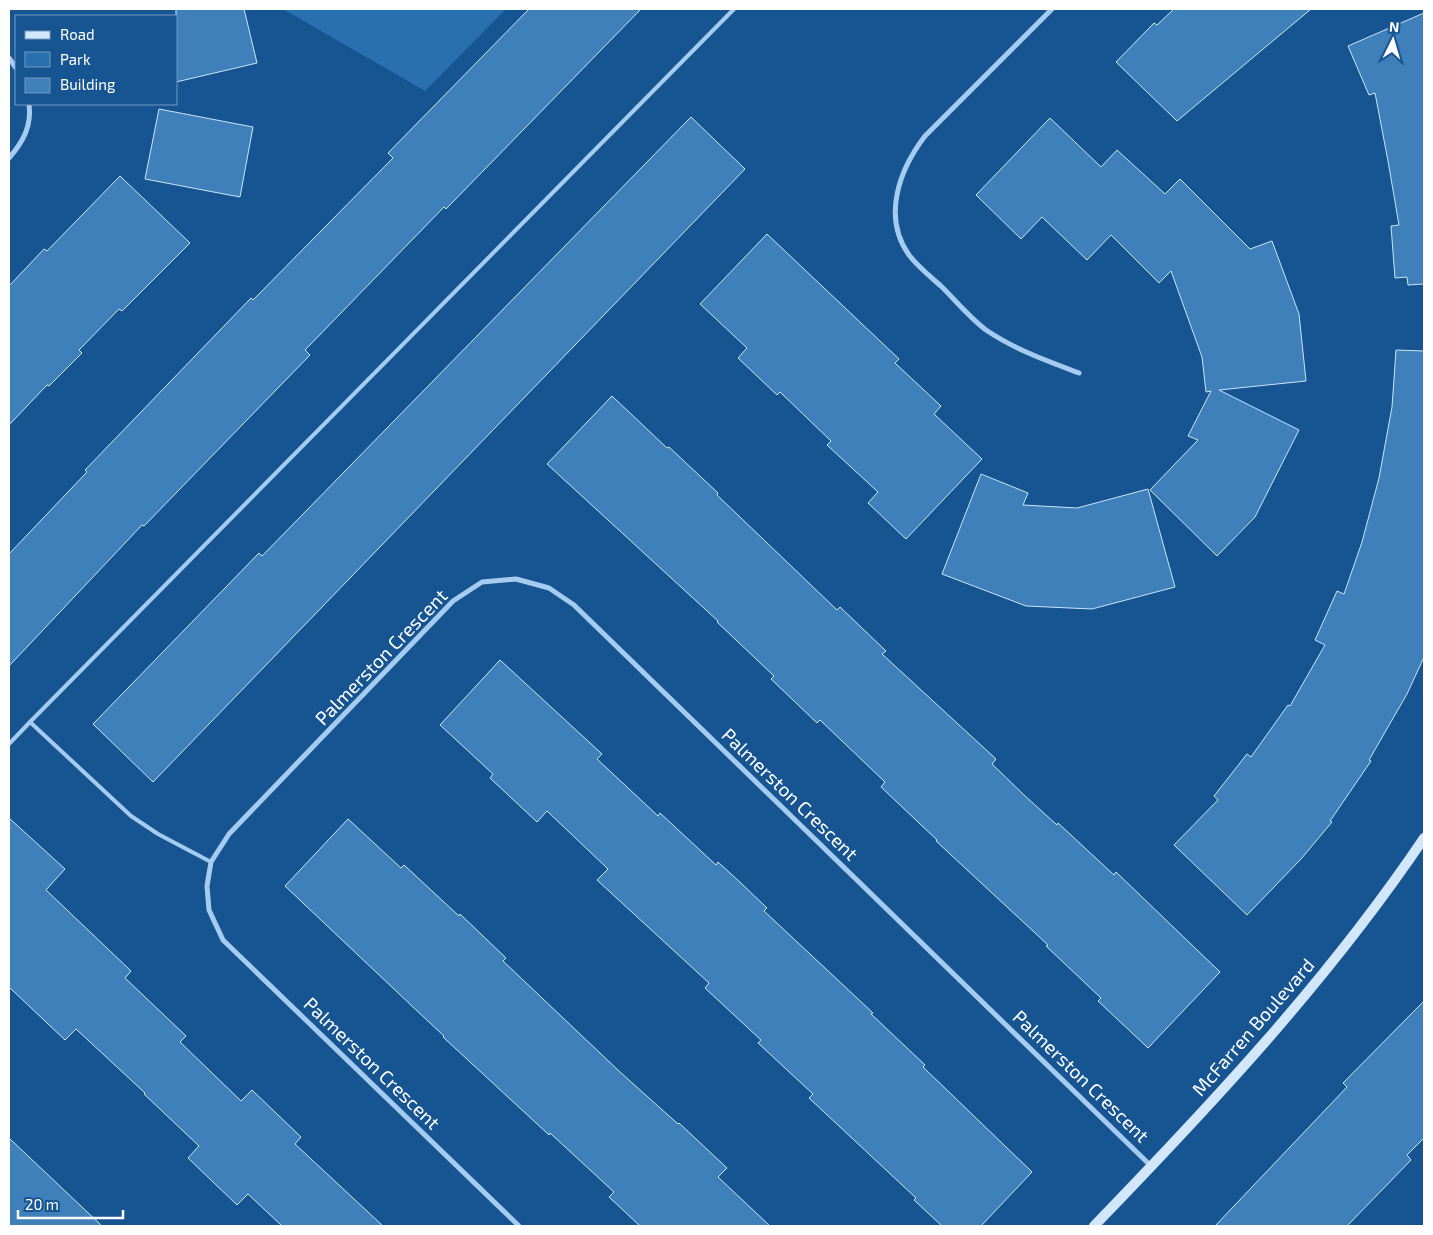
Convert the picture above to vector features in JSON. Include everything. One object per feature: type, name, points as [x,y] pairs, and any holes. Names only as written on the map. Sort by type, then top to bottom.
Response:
[{"type":"street","points":[[1052,9],[925,136],[913,152],[901,175],[896,200],[896,222],[900,240],[910,257],[985,329],[1024,352],[1079,373]]},
{"type":"street","points":[[9,158],[21,144],[31,116],[29,105]]},
{"type":"street","name":"Palmerston Crescent","points":[[519,1226],[223,940],[209,910],[207,886],[211,862],[229,834],[453,601],[482,582],[516,579],[549,588],[574,605],[1152,1166]]},
{"type":"street","name":"McFarren Boulevard","points":[[1094,1226],[1198,1118],[1280,1025],[1394,884],[1424,838]]},
{"type":"lane","points":[[9,744],[734,9]]},
{"type":"lane","points":[[30,722],[131,816],[158,834],[211,862]]},
{"type":"green space","points":[[283,9],[506,9],[425,91]]},
{"type":"building","points":[[176,9],[244,9],[257,63],[178,82],[178,15],[176,15]]},
{"type":"building","points":[[529,9],[641,9],[305,350],[310,355],[144,526],[142,525],[9,666],[9,554],[87,472],[85,470],[251,298],[253,300],[393,158],[388,153]]},
{"type":"building","points":[[1174,9],[1311,9],[1177,121],[1116,62],[1154,23],[1157,25]]},
{"type":"building","points":[[1424,13],[1424,284],[1408,285],[1407,277],[1395,278],[1391,226],[1399,225],[1375,93],[1369,95],[1348,46]]},
{"type":"building","points":[[159,109],[253,127],[240,197],[145,179]]},
{"type":"building","points":[[691,117],[745,169],[153,782],[93,724],[259,553],[262,556]]},
{"type":"building","points":[[1050,118],[1101,167],[1117,150],[1165,194],[1180,179],[1250,249],[1272,241],[1299,314],[1306,381],[1219,390],[1299,430],[1255,517],[1217,556],[1150,490],[1198,440],[1188,436],[1211,391],[1206,392],[1202,357],[1171,271],[1159,283],[1111,235],[1087,260],[1042,217],[1021,239],[976,195]]},
{"type":"building","points":[[120,176],[190,243],[122,311],[119,309],[79,350],[82,353],[49,386],[47,385],[9,425],[9,286],[44,249],[47,251]]},
{"type":"building","points":[[767,234],[899,359],[895,363],[941,406],[934,414],[982,459],[906,539],[868,503],[878,492],[827,445],[831,441],[780,392],[777,395],[738,358],[747,348],[700,304]]},
{"type":"building","points":[[1396,350],[1424,351],[1424,657],[1407,694],[1369,760],[1371,761],[1330,821],[1332,822],[1301,859],[1247,915],[1174,845],[1218,800],[1214,796],[1247,754],[1251,757],[1288,705],[1290,706],[1325,645],[1315,640],[1337,591],[1344,594],[1362,542],[1379,478],[1392,407]]},
{"type":"building","points":[[612,396],[718,493],[717,495],[837,610],[840,607],[886,651],[882,654],[996,759],[992,764],[1025,796],[1057,825],[1058,823],[1114,875],[1116,872],[1220,972],[1148,1048],[1098,1001],[1101,998],[1046,946],[1048,945],[881,787],[885,782],[820,720],[817,723],[771,679],[774,676],[718,621],[547,464]]},
{"type":"building","points":[[981,474],[1028,493],[1023,505],[1077,508],[1148,489],[1175,587],[1092,609],[1026,606],[942,574]]},
{"type":"building","points":[[500,660],[602,754],[597,759],[658,816],[660,813],[716,865],[718,862],[767,908],[764,911],[873,1013],[871,1014],[925,1065],[923,1067],[1032,1172],[981,1226],[942,1226],[914,1200],[916,1198],[809,1098],[813,1094],[758,1043],[761,1040],[705,988],[709,983],[597,880],[608,869],[547,811],[537,822],[490,778],[493,774],[440,725]]},
{"type":"building","points":[[9,818],[65,869],[46,890],[131,971],[125,978],[186,1036],[180,1042],[241,1101],[252,1090],[301,1137],[295,1144],[383,1226],[282,1226],[248,1194],[237,1205],[188,1158],[199,1146],[145,1093],[76,1029],[65,1040],[9,987]]},
{"type":"building","points":[[348,819],[401,868],[404,865],[459,916],[460,914],[506,958],[503,961],[620,1072],[727,1168],[718,1177],[770,1226],[640,1226],[609,1197],[614,1192],[443,1037],[285,886]]},
{"type":"building","points":[[1424,1001],[1424,1138],[1407,1155],[1411,1160],[1347,1226],[1215,1226],[1347,1087],[1343,1083]]},
{"type":"building","points":[[9,1138],[102,1226],[9,1226]]}]
